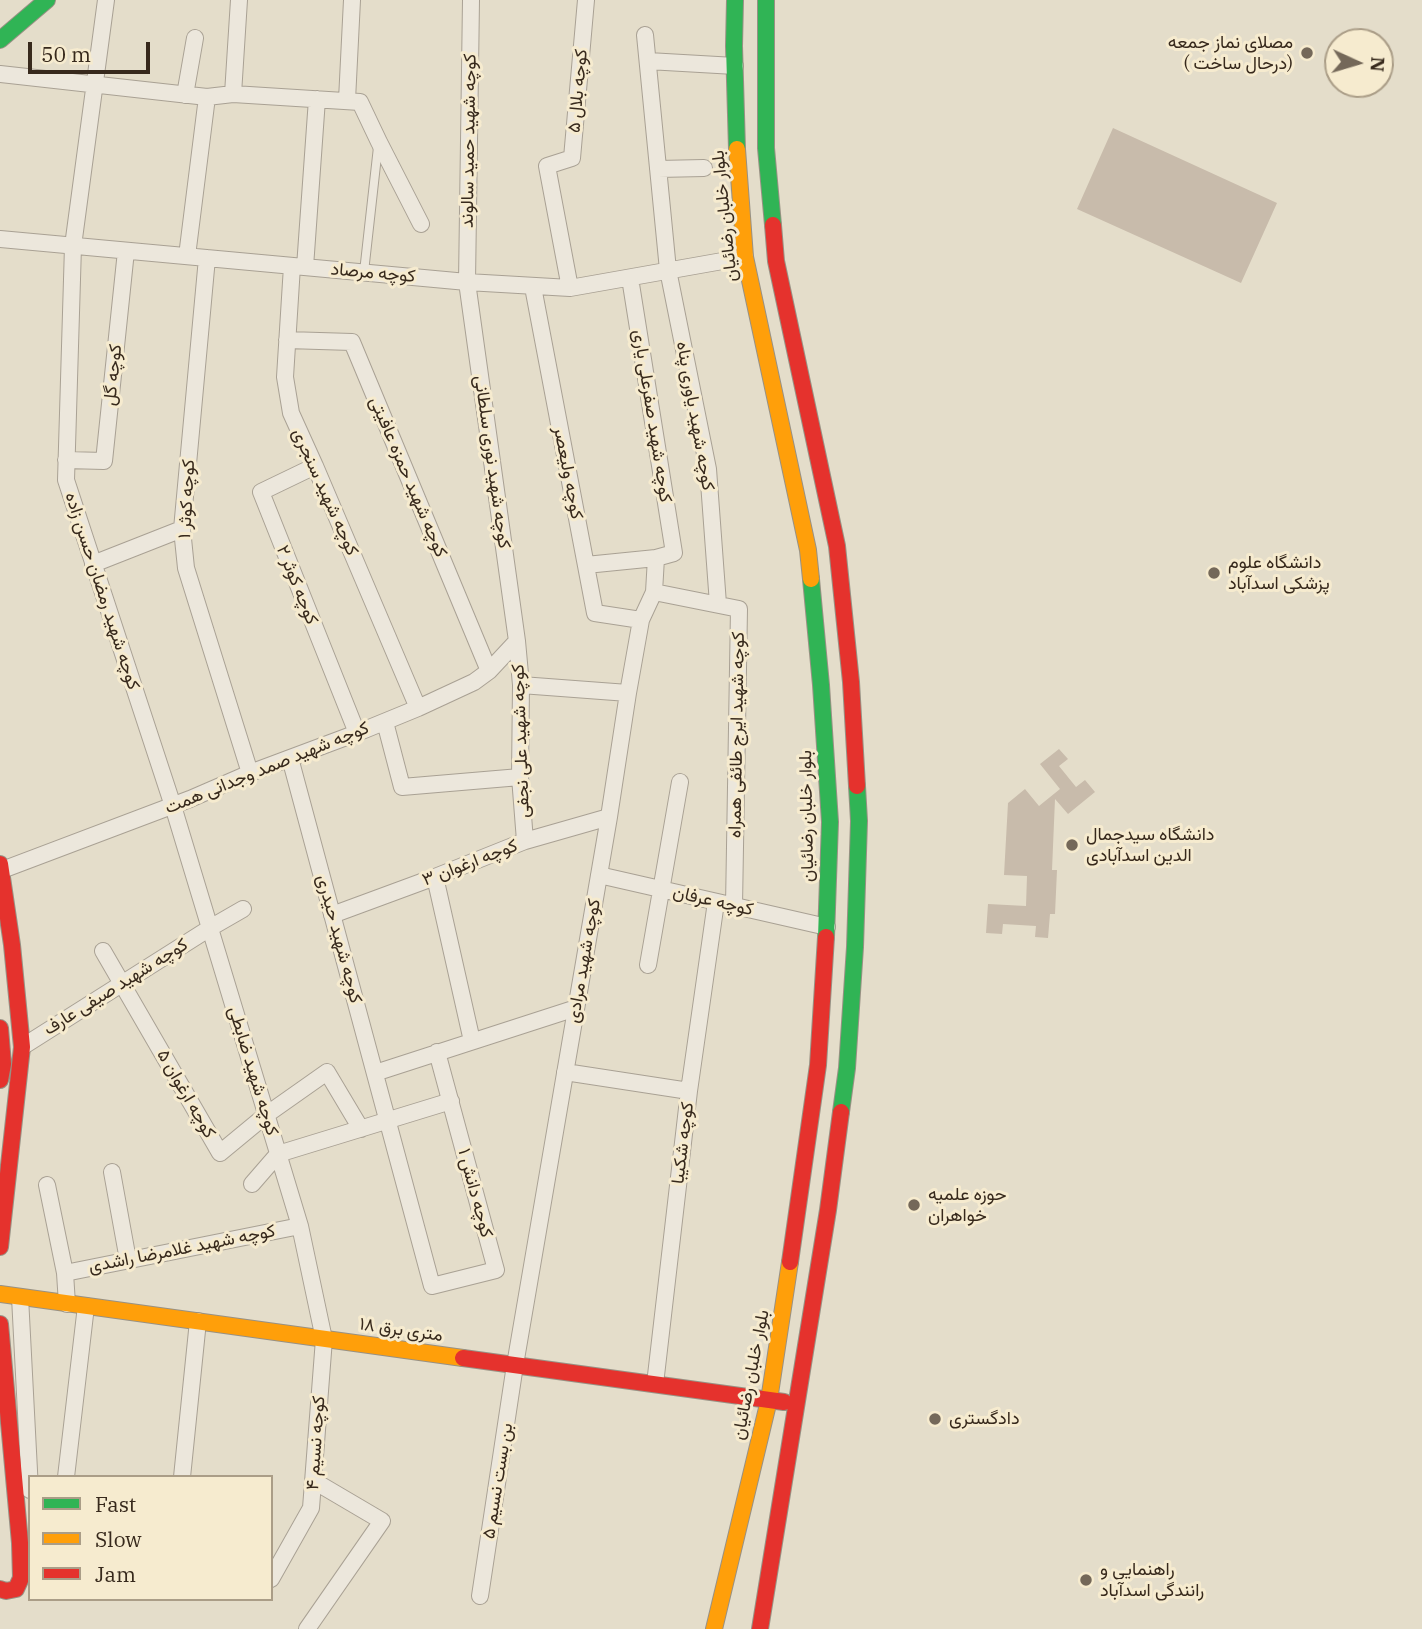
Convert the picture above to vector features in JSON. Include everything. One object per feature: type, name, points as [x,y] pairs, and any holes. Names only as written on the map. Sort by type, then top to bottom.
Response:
[{"type":"main road","points":[[0,40],[47,0]]},
{"type":"main road","name":"بلوار خلبان رضائیان","points":[[714,1629],[768,1400],[799,1206],[818,1065],[827,927],[830,822],[808,550],[745,257],[737,152],[735,0]]},
{"type":"main road","points":[[760,1629],[828,1210],[847,1068],[855,947],[859,821],[850,682],[837,547],[775,251],[766,148],[766,0]]},
{"type":"main road","points":[[745,257],[775,251]]},
{"type":"main road","points":[[0,1247],[22,1047],[12,944],[1,869]]},
{"type":"main road","points":[[0,1028],[3,1064],[0,1080]]},
{"type":"main road","name":"۱۸ متری برق","points":[[0,1294],[797,1404]]},
{"type":"main road","points":[[0,1324],[21,1578],[16,1589],[0,1589]]},
{"type":"street","name":"کوچه شهید رمضان حسن زاده","points":[[106,0],[73,246],[66,480],[173,806]]},
{"type":"street","points":[[233,94],[239,0]]},
{"type":"street","points":[[352,0],[353,101],[379,142],[421,224]]},
{"type":"street","name":"کوچه شهید حمید سالوند","points":[[467,282],[471,0]]},
{"type":"street","name":"کوچه بلال ۵","points":[[570,288],[547,166],[572,158],[586,0]]},
{"type":"street","name":"کوچه شهید یاوری پناه","points":[[645,35],[668,270],[708,469],[718,604]]},
{"type":"street","points":[[185,94],[195,38]]},
{"type":"street","points":[[648,61],[735,65]]},
{"type":"street","points":[[0,74],[207,97],[233,94],[353,101]]},
{"type":"street","points":[[187,256],[207,97]]},
{"type":"street","name":"کوچه شهید سنجری","points":[[317,99],[299,266],[287,340],[285,377],[290,413],[418,708]]},
{"type":"street","points":[[658,169],[704,168]]},
{"type":"street","name":"کوچه مرصاد","points":[[0,239],[467,282],[570,288],[745,257]]},
{"type":"street","name":"کوچه گل","points":[[66,460],[104,461],[126,251]]},
{"type":"street","name":"کوچه کوثر ۱","points":[[207,258],[182,529],[186,568],[250,773]]},
{"type":"street","name":"کوچه شهید صفرعلی یاری","points":[[630,278],[674,553],[656,558]]},
{"type":"street","name":"کوچه شهید نوری سلطانی","points":[[467,282],[517,641]]},
{"type":"street","name":"کوچه ولیعصر","points":[[533,286],[595,613],[640,620]]},
{"type":"street","name":"کوچه شهید حمزه عافیتی","points":[[287,340],[352,342],[489,671]]},
{"type":"street","name":"کوچه کوثر ۲","points":[[315,466],[261,492],[357,733]]},
{"type":"street","points":[[93,564],[182,529]]},
{"type":"street","points":[[586,565],[656,558]]},
{"type":"street","name":"کوچه شهید مرادی","points":[[515,1365],[640,620],[654,592],[656,558]]},
{"type":"street","points":[[654,592],[718,604]]},
{"type":"street","name":"کوچه شهید ایرج طائفی همراه","points":[[718,604],[739,609],[734,906]]},
{"type":"street","name":"کوچه شهید صمد وجدانی همت","points":[[1,869],[173,806],[418,708],[474,682],[489,671],[517,641]]},
{"type":"street","name":"کوچه شهید علی نجفی","points":[[517,641],[521,685],[520,777],[525,841]]},
{"type":"street","points":[[521,685],[628,693]]},
{"type":"street","points":[[385,722],[402,787],[520,777]]},
{"type":"street","name":"کوچه شهید حیدری","points":[[290,758],[432,1286]]},
{"type":"street","points":[[648,965],[680,782]]},
{"type":"street","name":"کوچه شهید ضابطی","points":[[173,806],[300,1226],[324,1339]]},
{"type":"street","name":"کوچه ارغوان ۳","points":[[332,915],[525,841],[609,817]]},
{"type":"street","name":"کوچه عرفان","points":[[599,875],[827,927]]},
{"type":"street","points":[[435,877],[472,1041]]},
{"type":"street","name":"کوچه شکیبا","points":[[655,1384],[689,1091],[716,902]]},
{"type":"street","name":"کوچه شهید صیفی عارف","points":[[22,1047],[243,909]]},
{"type":"street","points":[[103,951],[123,983]]},
{"type":"street","name":"کوچه ارغوان ۵","points":[[123,983],[220,1153],[266,1115]]},
{"type":"street","points":[[375,1073],[576,1008]]},
{"type":"street","name":"کوچه دانش ۱","points":[[432,1286],[496,1270],[437,1052]]},
{"type":"street","points":[[266,1115],[327,1072],[361,1129]]},
{"type":"street","points":[[565,1072],[689,1091]]},
{"type":"street","points":[[252,1184],[278,1154],[451,1101]]},
{"type":"street","points":[[112,1172],[128,1260]]},
{"type":"street","points":[[47,1185],[65,1273],[67,1304]]},
{"type":"street","name":"کوچه شهید غلامرضا راشدی","points":[[65,1273],[300,1226]]},
{"type":"street","points":[[20,1297],[29,1475]]},
{"type":"street","points":[[65,1475],[86,1306]]},
{"type":"street","points":[[182,1475],[198,1321]]},
{"type":"street","name":"کوچه نسیم ۴","points":[[273,1576],[312,1508],[324,1339]]},
{"type":"street","name":"بن بست نسیم ۵","points":[[480,1596],[515,1365]]},
{"type":"street","points":[[307,1629],[382,1521],[314,1481]]},
{"type":"lane","points":[[364,272],[379,142]]},
{"type":"building","points":[[1113,128],[1277,203],[1241,283],[1077,209]]},
{"type":"building","points":[[1059,749],[1068,759],[1059,766],[1076,787],[1085,780],[1095,792],[1068,814],[1055,799],[1052,870],[1057,870],[1055,914],[1050,914],[1048,938],[1035,937],[1036,926],[1003,924],[1002,934],[986,933],[988,904],[1026,906],[1027,876],[1004,875],[1008,803],[1025,789],[1039,806],[1060,789],[1040,764]]},
{"type":"traffic: fast","points":[[0,40],[47,0]]},
{"type":"traffic: fast","points":[[735,0],[737,149]]},
{"type":"traffic: fast","points":[[766,0],[766,148],[773,225]]},
{"type":"traffic: fast","points":[[811,579],[830,822],[826,937]]},
{"type":"traffic: fast","points":[[841,1112],[847,1068],[855,947],[859,821],[857,786]]},
{"type":"traffic: slow","points":[[737,149],[745,257],[808,550],[811,579]]},
{"type":"traffic: slow","points":[[714,1629],[769,1400],[790,1262]]},
{"type":"traffic: slow","points":[[0,1294],[463,1358]]},
{"type":"traffic: jam","points":[[773,225],[776,261],[837,546],[851,682],[857,786]]},
{"type":"traffic: jam","points":[[0,864],[12,945],[22,1047],[0,1247]]},
{"type":"traffic: jam","points":[[790,1262],[818,1065],[826,937]]},
{"type":"traffic: jam","points":[[0,1028],[3,1064],[0,1080]]},
{"type":"traffic: jam","points":[[760,1629],[828,1210],[841,1112]]},
{"type":"traffic: jam","points":[[0,1324],[21,1578],[16,1589],[0,1589]]},
{"type":"traffic: jam","points":[[463,1358],[784,1402]]},
{"type":"place","name":"مصلای نماز جمعه ( درحال ساخت)","points":[[1307,53]]},
{"type":"place","name":"دانشگاه علوم پزشکی اسدآباد","points":[[1214,573]]},
{"type":"place","name":"دانشگاه سیدجمال الدین اسدآبادی","points":[[1072,845]]},
{"type":"place","name":"حوزه علمیه خواهران","points":[[914,1205]]},
{"type":"place","name":"دادگستری","points":[[935,1419]]},
{"type":"place","name":"راهنمایی و رانندگی اسدآباد","points":[[1086,1580]]}]
